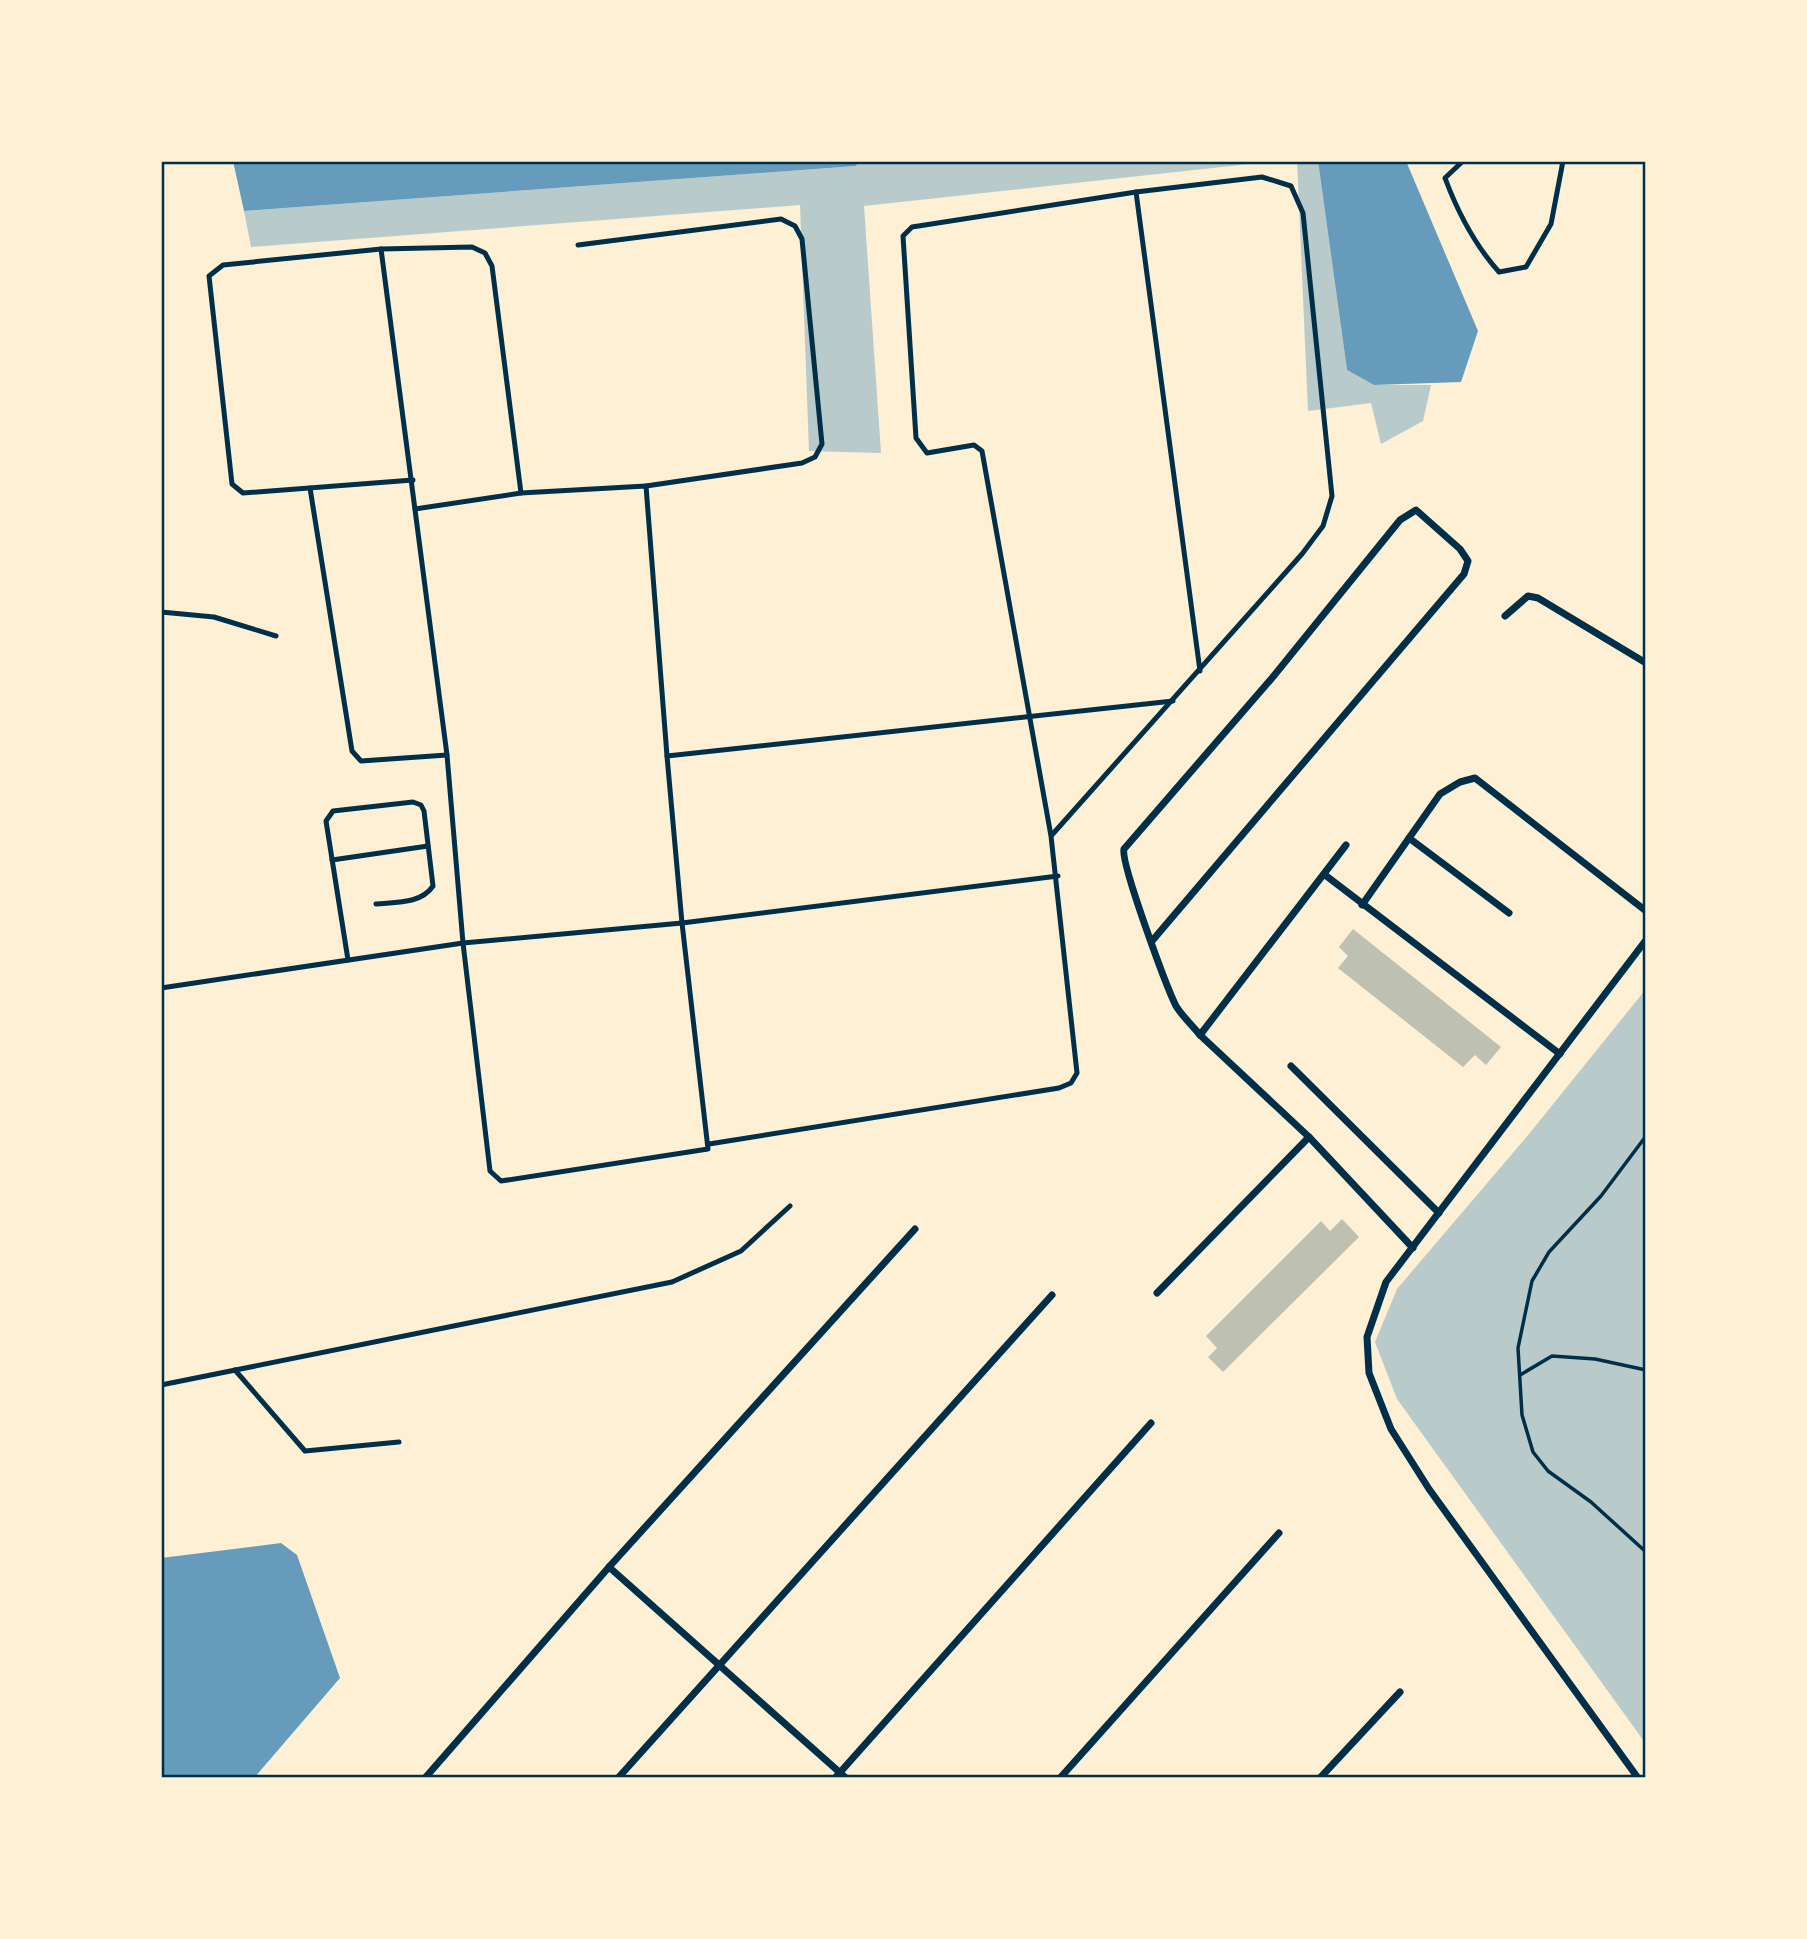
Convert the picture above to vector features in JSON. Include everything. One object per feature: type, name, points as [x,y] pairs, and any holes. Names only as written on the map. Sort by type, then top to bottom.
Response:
[{"type":"street","points":[[1152,941],[1464,574],[1468,561],[1460,549],[1423,514],[1416,510],[1400,520],[1272,678],[1124,849],[1123,863],[1152,941],[1177,1007],[1200,1035],[1309,1138],[1413,1248]]},
{"type":"street","points":[[1505,616],[1528,596],[1538,598],[1646,663]]},
{"type":"street","points":[[1362,905],[1440,793],[1460,782],[1475,778],[1646,911]]},
{"type":"street","points":[[1409,838],[1509,913]]},
{"type":"street","points":[[1200,1035],[1346,845]]},
{"type":"street","points":[[1325,875],[1560,1054]]},
{"type":"street","points":[[1638,1778],[1429,1489],[1391,1429],[1369,1373],[1367,1338],[1387,1282],[1646,940]]},
{"type":"street","points":[[1291,1066],[1439,1213]]},
{"type":"street","points":[[1157,1293],[1309,1138]]},
{"type":"street","points":[[425,1778],[609,1567],[915,1229]]},
{"type":"street","points":[[618,1778],[1052,1295]]},
{"type":"street","points":[[609,1567],[840,1776],[1151,1423]]},
{"type":"street","points":[[1060,1778],[1279,1533]]},
{"type":"street","points":[[1320,1778],[1400,1692]]},
{"type":"lane","points":[[1463,161],[1445,178],[1459,214],[1485,256],[1499,272],[1526,267],[1551,223],[1563,161]]},
{"type":"lane","points":[[709,1144],[1059,1088],[1071,1083],[1077,1073],[1058,876],[982,451],[974,445],[927,453],[916,438],[903,236],[906,230],[1136,192],[1262,177],[1291,186],[1303,213],[1332,496],[1323,526],[1200,671],[1051,836]]},
{"type":"lane","points":[[1136,192],[1200,671]]},
{"type":"lane","points":[[415,509],[521,493],[646,486],[802,463],[815,457],[822,444],[802,239],[795,226],[781,219],[578,246]]},
{"type":"lane","points":[[413,480],[243,493],[232,484],[209,276],[223,265],[381,249],[472,247],[485,253],[492,266],[521,493]]},
{"type":"lane","points":[[381,249],[447,755],[463,943],[490,1171],[501,1181],[705,1152],[709,1144],[682,923],[646,486]]},
{"type":"lane","points":[[310,488],[352,751],[361,761],[447,755]]},
{"type":"lane","points":[[161,612],[214,617],[276,636]]},
{"type":"lane","points":[[667,756],[1173,701]]},
{"type":"lane","points":[[348,960],[326,821],[333,811],[413,802],[421,805],[433,886],[428,893],[415,900],[376,904]]},
{"type":"lane","points":[[332,860],[428,846]]},
{"type":"lane","points":[[161,988],[463,943],[682,923],[1058,876]]},
{"type":"lane","points":[[161,1385],[672,1282],[741,1251],[790,1206]]},
{"type":"lane","points":[[235,1370],[305,1451],[399,1442]]},
{"type":"path","points":[[1646,1136],[1601,1196],[1549,1252],[1532,1281],[1518,1348],[1522,1415],[1533,1452],[1548,1471],[1591,1502],[1646,1552]]},
{"type":"path","points":[[1520,1375],[1552,1356],[1595,1359],[1646,1370]]},
{"type":"shaded area","points":[[859,161],[1277,161],[864,206],[881,453],[809,451],[800,205],[251,247],[244,211],[856,166]]},
{"type":"shaded area","points":[[1297,161],[1318,161],[1347,370],[1374,385],[1431,385],[1423,421],[1381,444],[1371,403],[1308,411]]},
{"type":"shaded area","points":[[1646,989],[1646,1744],[1397,1399],[1375,1342],[1397,1289],[1529,1134]]},
{"type":"water","points":[[233,161],[859,161],[856,166],[244,211]]},
{"type":"water","points":[[1318,161],[1406,161],[1478,331],[1461,382],[1374,385],[1347,370]]},
{"type":"water","points":[[281,1543],[297,1555],[340,1678],[254,1778],[161,1778],[161,1558]]},
{"type":"building","points":[[1353,929],[1501,1047],[1486,1065],[1475,1055],[1463,1067],[1338,968],[1348,956],[1339,947]]},
{"type":"building","points":[[1342,1219],[1359,1237],[1223,1372],[1208,1357],[1217,1348],[1206,1336],[1321,1221],[1330,1231]]}]
